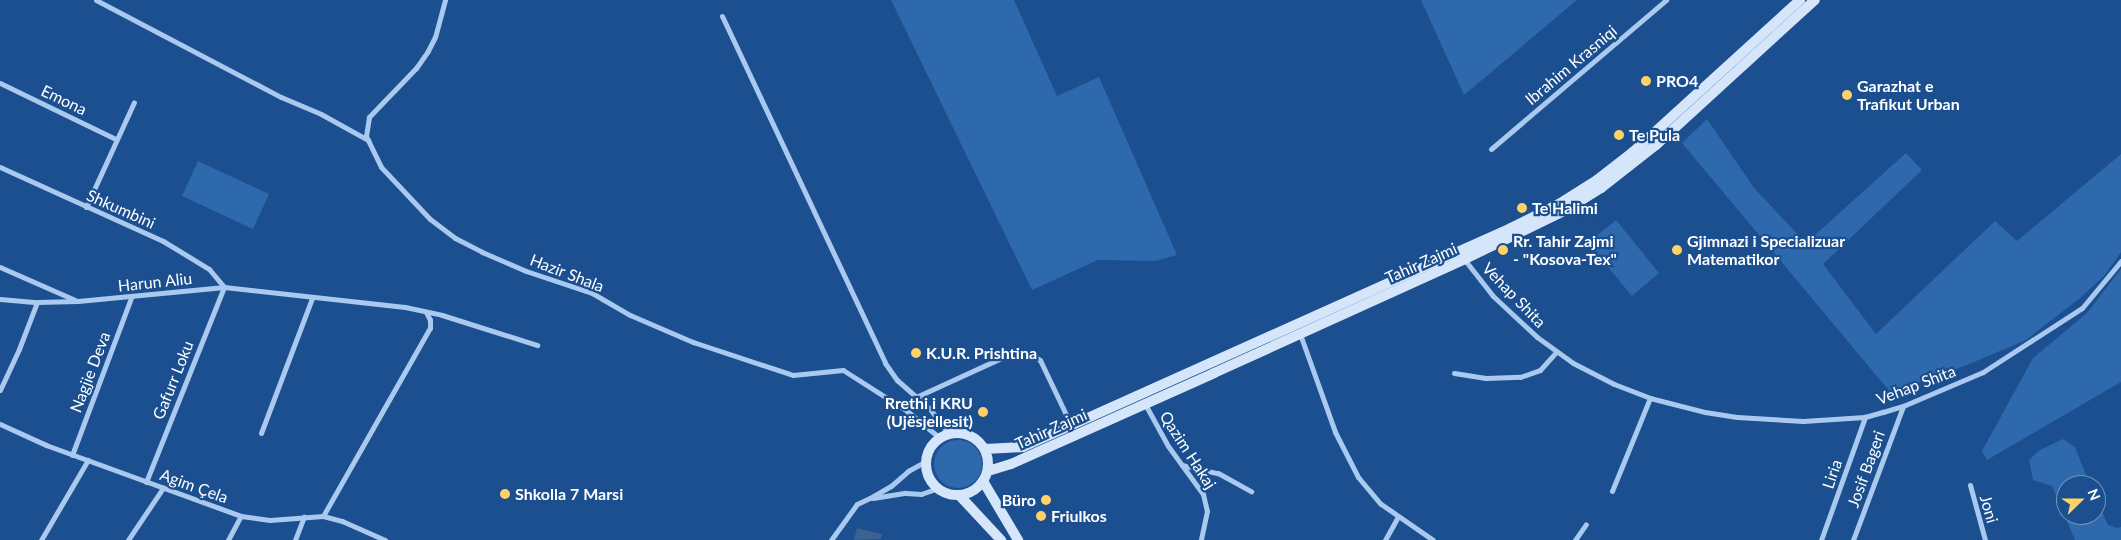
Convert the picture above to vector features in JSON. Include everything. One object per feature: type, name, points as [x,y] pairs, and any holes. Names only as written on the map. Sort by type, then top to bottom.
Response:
[{"type":"street","points":[[96,0],[281,97],[321,114],[368,141]]},
{"type":"street","name":"Hazir Shala","points":[[445,0],[435,38],[428,51],[416,68],[368,117],[366,136],[382,167],[430,219],[455,238],[482,252],[526,271],[592,293],[630,315],[693,342],[793,375],[842,370],[945,436]]},
{"type":"street","name":"Ibrahim Krasniqi","points":[[1491,149],[1666,0]]},
{"type":"street","name":"Tahir Zajmi","points":[[988,471],[1011,464],[1300,334],[1462,255],[1559,204],[1603,176],[1650,138],[1800,0]]},
{"type":"street","name":"Tahir Zajmi","points":[[985,449],[1023,447],[1564,211],[1601,188],[1656,145],[1815,0]]},
{"type":"street","points":[[722,16],[885,363],[897,380],[930,409],[945,436]]},
{"type":"street","name":"Emona","points":[[0,83],[116,139]]},
{"type":"street","points":[[86,207],[134,102]]},
{"type":"street","name":"Shkumbini","points":[[0,167],[163,242],[209,269],[224,287]]},
{"type":"street","name":"Vehap Shita","points":[[1462,255],[1493,296],[1537,337],[1556,352],[1614,384],[1650,398],[1705,412],[1770,420],[1803,421],[1865,417],[1903,406],[1983,372],[2082,308],[2121,261]]},
{"type":"street","points":[[0,266],[78,301]]},
{"type":"street","name":"Harun Aliu","points":[[0,299],[36,302],[78,301],[131,298],[224,287],[405,307],[537,345]]},
{"type":"street","name":"Gafurr Loku","points":[[146,482],[224,287]]},
{"type":"street","name":"Nagjie Deva","points":[[72,455],[131,298]]},
{"type":"street","points":[[261,433],[312,298]]},
{"type":"street","points":[[0,390],[19,349],[36,302]]},
{"type":"street","points":[[323,516],[430,328],[430,320],[426,312]]},
{"type":"street","points":[[1300,334],[1335,432],[1351,464],[1368,491],[1398,517],[1434,540]]},
{"type":"street","points":[[916,397],[1010,354],[1027,352],[1040,360],[1071,426]]},
{"type":"street","points":[[1454,373],[1486,378],[1531,375],[1548,363],[1556,352]]},
{"type":"street","points":[[1612,491],[1624,467],[1650,398]]},
{"type":"street","name":"Qazim Hakaj","points":[[1145,404],[1157,428],[1197,484],[1206,502],[1207,511],[1201,540]]},
{"type":"street","name":"Josif Bageri","points":[[1853,540],[1903,406]]},
{"type":"street","name":"Liria","points":[[1821,540],[1865,417]]},
{"type":"street","name":"Agim Çela","points":[[0,424],[72,455],[241,516],[270,520],[323,516],[342,521],[383,540]]},
{"type":"street","points":[[969,434],[985,449],[988,471],[983,481],[972,491],[959,495],[947,493],[938,488],[930,478],[926,462],[930,448],[945,436],[969,434]]},
{"type":"street","points":[[42,540],[88,460]]},
{"type":"street","points":[[831,540],[853,507],[891,486],[908,471],[926,462]]},
{"type":"street","points":[[1182,465],[1218,472],[1251,491]]},
{"type":"street","points":[[983,481],[1018,540]]},
{"type":"street","name":"Joni","points":[[1970,485],[1985,540]]},
{"type":"street","points":[[128,540],[163,488]]},
{"type":"street","points":[[870,498],[906,493],[921,494],[938,488]]},
{"type":"street","points":[[959,495],[1001,540]]},
{"type":"street","points":[[228,540],[241,516]]},
{"type":"street","points":[[295,540],[304,517]]},
{"type":"street","points":[[1385,540],[1398,517]]},
{"type":"street","points":[[1575,540],[1586,524]]},
{"type":"shaded area","points":[[891,0],[1014,0],[1057,96],[1099,77],[1177,255],[1155,261],[1098,260],[1032,290]]},
{"type":"shaded area","points":[[1421,0],[1577,0],[1464,95]]},
{"type":"shaded area","points":[[1707,119],[1754,188],[1806,243],[1906,153],[1922,170],[1823,264],[1876,334],[1995,221],[2017,241],[2121,154],[2121,252],[2104,276],[2080,298],[2026,340],[1967,365],[1891,393],[1682,143]]},
{"type":"shaded area","points":[[198,161],[269,194],[253,229],[182,196]]},
{"type":"shaded area","points":[[1616,220],[1659,273],[1632,296],[1588,243]]},
{"type":"shaded area","points":[[2121,269],[2121,382],[1987,460],[1982,451],[2033,358],[2087,313]]},
{"type":"shaded area","points":[[2063,439],[2075,447],[2086,475],[2056,475],[2056,495],[2052,486],[2033,480],[2029,460],[2040,450]]},
{"type":"shaded area","points":[[953,440],[963,440],[972,444],[978,450],[981,455],[981,473],[972,484],[963,488],[953,488],[944,484],[938,478],[934,469],[934,459],[938,450],[944,444]]},
{"type":"shaded area","points":[[2106,520],[2108,525],[2117,528],[2121,527],[2121,540],[2075,540],[2069,525],[2106,525]]},
{"type":"shaded area","points":[[857,528],[882,534],[881,539],[854,540]]},
{"type":"place","name":"PRO4","points":[[1646,81]]},
{"type":"place","name":"Garazhat e Trafikut Urban","points":[[1847,95]]},
{"type":"place","name":"Te Pula","points":[[1619,135]]},
{"type":"place","name":"Te Halimi","points":[[1522,208]]},
{"type":"place","name":"Rr. Tahir Zajmi - \"Kosova-Tex\"","points":[[1503,250]]},
{"type":"place","name":"Gjimnazi i Specializuar Matematikor","points":[[1677,250]]},
{"type":"place","name":"K.U.R. Prishtina","points":[[916,353]]},
{"type":"place","name":"Rrethi i KRU (Ujësjellesit)","points":[[983,412]]},
{"type":"place","name":"Shkolla 7 Marsi","points":[[505,494]]},
{"type":"place","name":"Büro","points":[[1046,500]]},
{"type":"place","name":"Friulkos","points":[[1041,516]]}]
